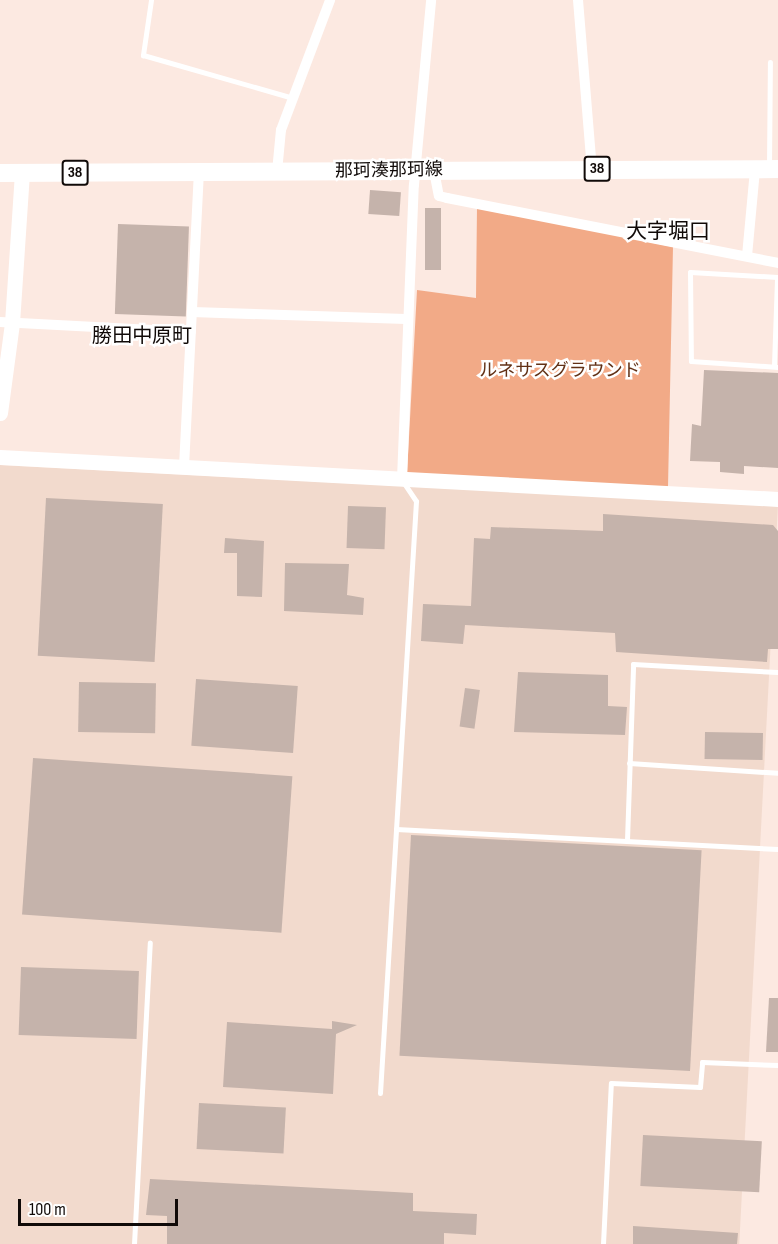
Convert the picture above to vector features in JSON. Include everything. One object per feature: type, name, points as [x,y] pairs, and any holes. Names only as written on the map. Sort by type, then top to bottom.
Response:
[{"type":"main road","name":"那珂湊那珂線","points":[[0,173],[767,169]]},
{"type":"street","points":[[278,172],[280,130],[330,0]]},
{"type":"street","points":[[402,479],[406,319],[425,171],[431,0]]},
{"type":"street","points":[[578,0],[592,170]]},
{"type":"street","points":[[747,256],[767,169]]},
{"type":"street","points":[[425,171],[439,196],[778,263]]},
{"type":"street","points":[[0,413],[6,322],[22,173]]},
{"type":"street","points":[[184,467],[199,173]]},
{"type":"street","points":[[192,312],[406,319]]},
{"type":"street","points":[[6,322],[191,332]]},
{"type":"street","points":[[0,457],[778,499]]},
{"type":"lane","points":[[151,0],[143,55],[293,99]]},
{"type":"lane","points":[[767,169],[770,62]]},
{"type":"lane","points":[[690,272],[777,277],[776,366],[691,361],[690,272]]},
{"type":"lane","points":[[380,1093],[416,501],[402,479]]},
{"type":"lane","points":[[627,840],[633,664],[778,672]]},
{"type":"lane","points":[[629,763],[778,773]]},
{"type":"lane","points":[[396,829],[778,849]]},
{"type":"lane","points":[[134,1244],[150,942]]},
{"type":"lane","points":[[603,1244],[611,1083],[700,1087],[702,1062],[778,1065]]},
{"type":"shaded area","points":[[0,465],[778,506],[739,1244],[0,1244]]},
{"type":"green space","name":"ルネサスグラウンド","points":[[477,207],[673,247],[668,487],[407,474],[417,290],[476,298]]},
{"type":"building","points":[[370,190],[401,192],[399,216],[368,214]]},
{"type":"building","points":[[425,208],[441,208],[441,270],[425,270]]},
{"type":"building","points":[[118,224],[189,226],[186,316],[115,314]]},
{"type":"building","points":[[704,370],[778,373],[778,468],[744,466],[744,474],[720,472],[720,462],[690,461],[692,424],[701,426]]},
{"type":"building","points":[[46,498],[163,504],[155,662],[38,656]]},
{"type":"building","points":[[348,506],[386,507],[385,549],[347,548]]},
{"type":"building","points":[[603,514],[773,525],[778,531],[778,649],[768,649],[767,662],[616,652],[615,633],[465,625],[463,644],[421,641],[423,604],[471,606],[474,538],[490,539],[491,527],[603,531]]},
{"type":"building","points":[[225,538],[264,541],[262,597],[237,596],[237,553],[224,553]]},
{"type":"building","points":[[285,563],[349,564],[347,595],[364,598],[363,615],[284,611]]},
{"type":"building","points":[[518,672],[608,675],[608,706],[627,707],[625,735],[514,732]]},
{"type":"building","points":[[196,679],[298,686],[293,753],[191,746]]},
{"type":"building","points":[[79,682],[156,683],[155,733],[78,732]]},
{"type":"building","points":[[465,688],[480,690],[474,729],[460,727]]},
{"type":"building","points":[[705,732],[763,733],[763,760],[705,759]]},
{"type":"building","points":[[33,758],[292,776],[281,933],[22,915]]},
{"type":"building","points":[[411,835],[702,850],[690,1071],[399,1056]]},
{"type":"building","points":[[21,967],[139,971],[137,1039],[19,1035]]},
{"type":"building","points":[[769,998],[778,998],[778,1052],[766,1052]]},
{"type":"building","points":[[332,1021],[357,1025],[336,1034],[333,1094],[223,1087],[227,1022],[332,1029]]},
{"type":"building","points":[[199,1103],[286,1108],[283,1153],[197,1149]]},
{"type":"building","points":[[643,1135],[762,1141],[759,1192],[640,1186]]},
{"type":"building","points":[[150,1179],[413,1193],[413,1211],[477,1214],[476,1235],[444,1233],[444,1244],[167,1244],[167,1216],[146,1215]]},
{"type":"building","points":[[633,1226],[738,1233],[737,1244],[633,1244]]},
{"type":"district","name":"大字堀口","points":[[668,232]]},
{"type":"district","name":"勝田中原町","points":[[142,336]]}]
